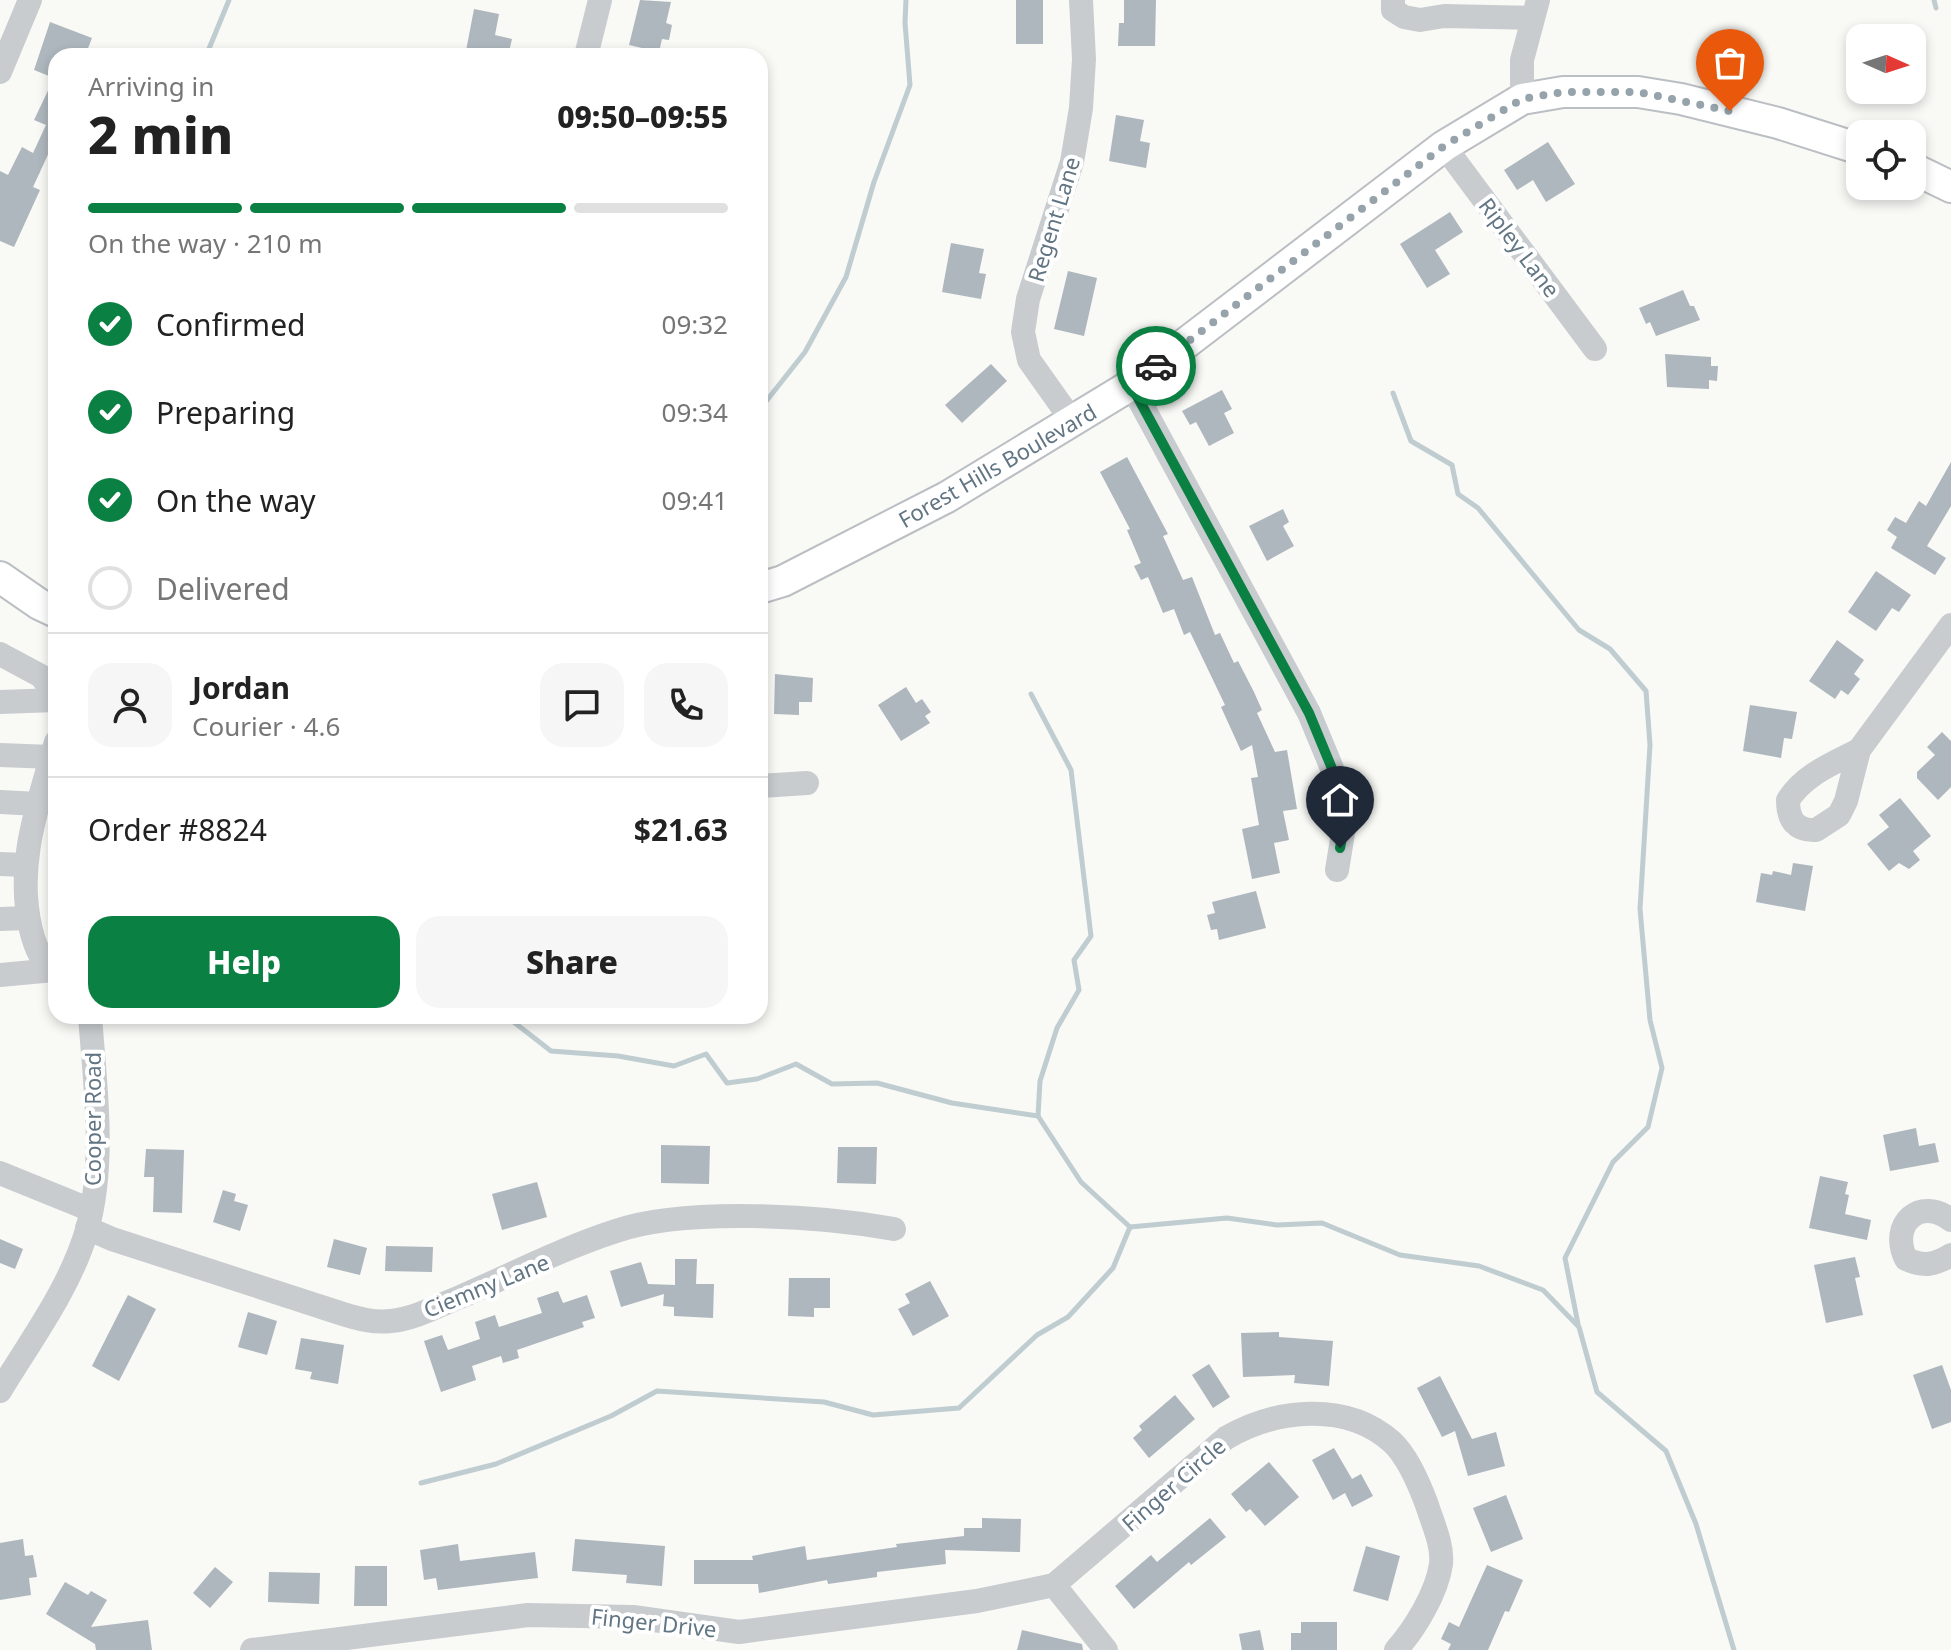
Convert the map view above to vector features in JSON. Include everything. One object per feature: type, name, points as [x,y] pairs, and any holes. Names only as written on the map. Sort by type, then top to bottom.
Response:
[{"type":"main road","name":"Forest Hills Boulevard","points":[[768,586],[783,581],[947,497],[1131,385],[1444,146],[1522,99],[1563,92],[1652,94],[1778,123],[1846,145]]},
{"type":"main road","points":[[1926,175],[1951,187]]},
{"type":"main road","points":[[0,577],[48,608]]},
{"type":"street","points":[[0,72],[30,0]]},
{"type":"street","points":[[588,48],[600,0]]},
{"type":"street","name":"Regent Lane","points":[[1073,422],[1029,360],[1023,332],[1028,299],[1072,162],[1081,108],[1084,59],[1081,0]]},
{"type":"street","points":[[1393,0],[1393,10],[1404,17],[1420,20],[1437,8],[1535,9],[1522,60],[1522,99]]},
{"type":"street","name":"Ripley Lane","points":[[1444,146],[1595,349]]},
{"type":"street","points":[[1131,385],[1309,713],[1338,783],[1344,827],[1337,870]]},
{"type":"street","points":[[1859,750],[1951,625]]},
{"type":"street","points":[[0,654],[41,676],[48,686]]},
{"type":"street","points":[[0,702],[48,699]]},
{"type":"street","points":[[0,755],[48,750]]},
{"type":"street","points":[[48,770],[25,865],[28,918],[43,960],[48,964]]},
{"type":"street","points":[[768,785],[807,783]]},
{"type":"street","points":[[0,802],[38,804]]},
{"type":"street","points":[[0,864],[25,865]]},
{"type":"street","points":[[0,919],[28,918]]},
{"type":"street","points":[[0,975],[48,971]]},
{"type":"street","name":"Cooper Road","points":[[0,1391],[62,1288],[89,1219],[97,1160],[90,1024]]},
{"type":"street","name":"Ciemny Lane","points":[[0,1173],[89,1219],[365,1321],[393,1321],[428,1311],[618,1230],[671,1221],[729,1218],[857,1222],[894,1229]]},
{"type":"street","points":[[1951,1220],[1931,1212],[1914,1214],[1905,1221],[1900,1235],[1906,1259],[1920,1265],[1936,1264],[1951,1255]]},
{"type":"street","name":"Finger Circle","points":[[1054,1585],[1226,1438],[1247,1425],[1269,1418],[1323,1413],[1376,1429],[1395,1444],[1422,1491],[1439,1542],[1441,1564],[1433,1588],[1406,1638],[1396,1650]]},
{"type":"street","points":[[1054,1585],[1106,1650]]},
{"type":"street","name":"Finger Drive","points":[[252,1650],[528,1615],[633,1617],[742,1641],[1054,1585]]},
{"type":"building","points":[[640,0],[671,2],[666,23],[672,25],[669,40],[662,39],[660,48],[629,45]]},
{"type":"building","points":[[1016,0],[1043,0],[1043,44],[1016,44]]},
{"type":"building","points":[[1124,0],[1156,0],[1155,46],[1118,46],[1119,23],[1124,23]]},
{"type":"building","points":[[474,9],[499,14],[495,35],[512,39],[510,48],[467,48]]},
{"type":"building","points":[[50,22],[92,38],[88,48],[48,48],[48,76],[34,70]]},
{"type":"building","points":[[48,91],[48,154],[33,187],[40,190],[14,247],[0,241],[0,171],[8,175],[22,147],[33,153],[46,125],[34,120]]},
{"type":"building","points":[[1116,115],[1144,120],[1140,141],[1150,143],[1146,168],[1109,161]]},
{"type":"building","points":[[1548,142],[1575,184],[1546,202],[1533,180],[1517,190],[1504,170]]},
{"type":"building","points":[[1450,212],[1463,232],[1435,250],[1450,274],[1427,288],[1400,244]]},
{"type":"building","points":[[951,243],[984,249],[979,273],[986,274],[981,299],[942,292]]},
{"type":"building","points":[[1068,271],[1097,278],[1084,336],[1054,329]]},
{"type":"building","points":[[1683,290],[1700,320],[1656,336],[1639,308]]},
{"type":"building","points":[[1665,354],[1711,357],[1711,366],[1718,366],[1717,381],[1709,380],[1709,389],[1667,387]]},
{"type":"building","points":[[991,364],[1007,381],[962,423],[945,405]]},
{"type":"building","points":[[1222,390],[1232,409],[1224,413],[1234,433],[1209,446],[1196,422],[1190,425],[1182,411]]},
{"type":"building","points":[[1127,457],[1168,534],[1163,536],[1183,580],[1192,577],[1215,635],[1220,633],[1234,663],[1238,661],[1254,692],[1262,710],[1257,713],[1275,752],[1287,750],[1297,809],[1283,811],[1289,840],[1274,843],[1280,873],[1252,879],[1242,829],[1259,825],[1251,778],[1258,777],[1252,745],[1241,751],[1221,707],[1225,705],[1190,632],[1184,635],[1174,609],[1163,613],[1148,577],[1141,580],[1134,566],[1141,563],[1127,530],[1130,529],[1100,472]]},
{"type":"building","points":[[1951,462],[1951,506],[1927,546],[1946,558],[1935,575],[1891,548],[1897,537],[1887,530],[1895,517],[1906,523],[1919,501],[1926,506]]},
{"type":"building","points":[[1283,509],[1289,522],[1283,526],[1294,546],[1267,561],[1249,526]]},
{"type":"building","points":[[1876,571],[1911,595],[1899,612],[1892,608],[1876,631],[1848,612]]},
{"type":"building","points":[[1837,640],[1864,660],[1854,674],[1860,679],[1848,695],[1841,690],[1835,699],[1809,681]]},
{"type":"building","points":[[775,674],[813,678],[812,702],[799,702],[799,715],[774,714]]},
{"type":"building","points":[[906,687],[916,703],[922,699],[931,712],[925,716],[930,723],[901,741],[878,705]]},
{"type":"building","points":[[1750,705],[1797,712],[1792,739],[1784,738],[1781,758],[1743,751]]},
{"type":"building","points":[[1942,732],[1951,741],[1951,787],[1938,800],[1917,778],[1917,772],[1935,755],[1927,747]]},
{"type":"building","points":[[1900,798],[1931,836],[1913,851],[1920,860],[1909,869],[1899,863],[1889,871],[1867,844],[1889,827],[1879,815]]},
{"type":"building","points":[[1793,863],[1813,866],[1805,911],[1756,902],[1761,873],[1772,875],[1773,871],[1791,875]]},
{"type":"building","points":[[1256,891],[1266,928],[1219,940],[1217,929],[1211,930],[1207,915],[1215,913],[1212,902]]},
{"type":"building","points":[[1916,1128],[1919,1146],[1935,1143],[1939,1162],[1890,1171],[1883,1135]]},
{"type":"building","points":[[661,1145],[710,1146],[709,1184],[661,1183]]},
{"type":"building","points":[[838,1147],[877,1147],[876,1184],[837,1183]]},
{"type":"building","points":[[146,1149],[184,1150],[182,1213],[153,1212],[154,1177],[144,1177]]},
{"type":"building","points":[[1820,1176],[1848,1182],[1845,1214],[1871,1220],[1867,1240],[1809,1228]]},
{"type":"building","points":[[537,1182],[547,1217],[502,1230],[492,1194]]},
{"type":"building","points":[[223,1190],[236,1194],[234,1201],[248,1205],[240,1231],[213,1222]]},
{"type":"building","points":[[0,1239],[23,1249],[15,1269],[0,1263]]},
{"type":"building","points":[[334,1239],[367,1248],[360,1275],[327,1267]]},
{"type":"building","points":[[386,1246],[433,1247],[432,1272],[385,1271]]},
{"type":"building","points":[[1855,1257],[1860,1277],[1855,1278],[1863,1315],[1826,1323],[1814,1265]]},
{"type":"building","points":[[675,1259],[697,1259],[696,1284],[714,1284],[713,1318],[674,1316],[674,1307],[663,1306],[664,1294],[621,1307],[610,1271],[641,1262],[648,1284],[675,1285]]},
{"type":"building","points":[[789,1278],[830,1278],[830,1308],[814,1308],[814,1317],[788,1316]]},
{"type":"building","points":[[930,1281],[949,1316],[913,1336],[898,1309],[910,1303],[905,1294]]},
{"type":"building","points":[[558,1291],[563,1303],[587,1295],[595,1318],[582,1322],[584,1327],[517,1350],[519,1358],[503,1363],[501,1356],[472,1366],[476,1380],[441,1392],[424,1341],[442,1335],[448,1350],[480,1339],[475,1322],[495,1315],[499,1327],[542,1313],[537,1298]]},
{"type":"building","points":[[128,1295],[156,1309],[119,1381],[92,1366]]},
{"type":"building","points":[[248,1312],[277,1321],[267,1355],[238,1347]]},
{"type":"building","points":[[1279,1332],[1279,1337],[1333,1341],[1329,1386],[1294,1383],[1295,1375],[1243,1377],[1241,1333]]},
{"type":"building","points":[[301,1338],[344,1345],[338,1384],[310,1379],[312,1372],[295,1369]]},
{"type":"building","points":[[1209,1364],[1230,1397],[1213,1408],[1192,1375]]},
{"type":"building","points":[[1942,1365],[1951,1390],[1951,1422],[1932,1429],[1913,1375]]},
{"type":"building","points":[[1440,1376],[1472,1439],[1496,1432],[1505,1466],[1468,1476],[1455,1431],[1442,1437],[1417,1388]]},
{"type":"building","points":[[1175,1395],[1195,1419],[1149,1458],[1133,1438],[1142,1430],[1139,1426]]},
{"type":"building","points":[[1334,1448],[1352,1479],[1361,1474],[1373,1496],[1352,1507],[1345,1493],[1333,1500],[1312,1460]]},
{"type":"building","points":[[1269,1462],[1299,1497],[1265,1526],[1250,1509],[1246,1512],[1231,1494]]},
{"type":"building","points":[[1506,1495],[1523,1539],[1491,1552],[1473,1508]]},
{"type":"building","points":[[982,1518],[1021,1519],[1020,1552],[945,1550],[946,1564],[877,1572],[877,1577],[828,1584],[827,1580],[759,1593],[758,1584],[694,1584],[694,1560],[753,1560],[752,1556],[805,1546],[807,1560],[897,1547],[896,1544],[964,1536],[964,1528],[982,1528]]},
{"type":"building","points":[[1210,1518],[1226,1537],[1191,1565],[1189,1562],[1134,1609],[1115,1586],[1151,1555],[1157,1562]]},
{"type":"building","points":[[23,1539],[25,1556],[33,1555],[37,1577],[29,1578],[31,1595],[0,1600],[0,1543]]},
{"type":"building","points":[[575,1539],[665,1546],[662,1586],[626,1583],[627,1575],[572,1571]]},
{"type":"building","points":[[458,1544],[460,1561],[535,1552],[538,1578],[438,1590],[436,1578],[424,1580],[420,1550]]},
{"type":"building","points":[[1366,1546],[1400,1556],[1388,1601],[1353,1591]]},
{"type":"building","points":[[1487,1565],[1523,1580],[1509,1612],[1505,1611],[1488,1650],[1448,1650],[1451,1644],[1441,1639],[1449,1622],[1459,1627]]},
{"type":"building","points":[[355,1566],[387,1566],[387,1606],[354,1606]]},
{"type":"building","points":[[215,1567],[233,1582],[210,1608],[193,1593]]},
{"type":"building","points":[[269,1572],[320,1573],[319,1604],[268,1602]]},
{"type":"building","points":[[65,1582],[88,1595],[91,1591],[107,1600],[91,1627],[148,1620],[152,1650],[96,1650],[95,1644],[46,1614]]},
{"type":"building","points":[[1301,1622],[1337,1622],[1337,1650],[1291,1650],[1291,1633],[1301,1633]]},
{"type":"building","points":[[1022,1630],[1082,1644],[1083,1650],[1017,1650]]},
{"type":"building","points":[[1260,1630],[1264,1650],[1242,1650],[1239,1634]]},
{"type":"waterway","points":[[209,48],[229,0]]},
{"type":"waterway","points":[[768,399],[805,352],[846,277],[874,182],[910,85],[906,0]]},
{"type":"waterway","points":[[1934,0],[1936,8]]},
{"type":"waterway","points":[[1393,393],[1411,441],[1452,465],[1458,494],[1478,508],[1579,630],[1610,649],[1646,691],[1650,745],[1640,909],[1650,1020],[1662,1068],[1648,1127],[1613,1162],[1565,1258],[1578,1324]]},
{"type":"waterway","points":[[1031,694],[1071,770],[1091,936],[1074,960],[1079,990],[1057,1028],[1040,1081],[1038,1116]]},
{"type":"waterway","points":[[516,1024],[551,1051],[618,1056],[674,1066],[706,1054],[727,1083],[757,1079],[796,1064],[832,1084],[877,1083],[952,1103],[1038,1116],[1081,1182],[1130,1227],[1227,1218],[1277,1225],[1322,1223],[1400,1255],[1479,1266],[1543,1290],[1579,1327],[1597,1392],[1666,1451],[1696,1524],[1734,1650]]},
{"type":"waterway","points":[[421,1483],[496,1464],[611,1416],[657,1391],[824,1402],[873,1415],[959,1408],[1037,1335],[1068,1317],[1113,1268],[1130,1227]]},
{"type":"way so far","points":[[1156,366],[1444,146],[1482,120],[1522,99],[1563,92],[1638,92],[1730,111]]},
{"type":"route","points":[[1156,366],[1131,385],[1309,713],[1338,783],[1344,827],[1340,848]]}]
